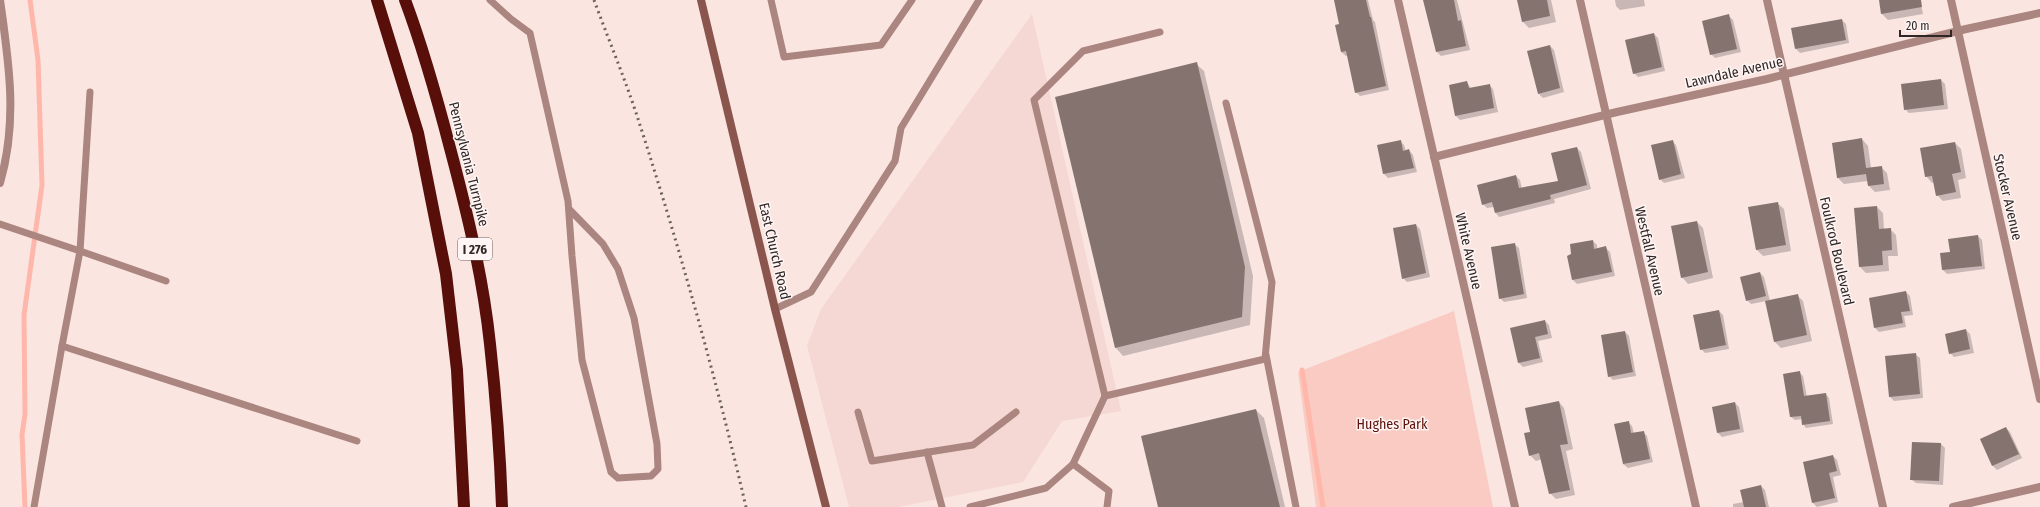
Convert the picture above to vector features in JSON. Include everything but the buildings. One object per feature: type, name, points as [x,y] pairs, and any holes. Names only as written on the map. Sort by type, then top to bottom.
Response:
[{"type":"highway","name":"I 276","points":[[377,0],[418,132],[446,274],[457,370],[464,507]]},
{"type":"highway","name":"Pennsylvania Turnpike","points":[[404,0],[414,24],[441,114],[461,186],[478,265],[492,358],[498,421],[502,507]]},
{"type":"street","points":[[0,0],[12,100],[10,146],[3,160],[0,183]]},
{"type":"street","name":"East Church Road","points":[[701,0],[775,309],[826,507]]},
{"type":"street","name":"White Avenue","points":[[1398,0],[1515,507]]},
{"type":"street","name":"Westfall Avenue","points":[[1580,0],[1696,507]]},
{"type":"street","name":"Foulkrod Boulevard","points":[[1767,0],[1883,507]]},
{"type":"street","name":"Stocker Avenue","points":[[1951,0],[2040,399]]},
{"type":"street","name":"Lawndale Avenue","points":[[1434,157],[1784,74],[1957,31],[2040,13]]},
{"type":"street","points":[[1953,507],[2040,486]]},
{"type":"lane","points":[[490,0],[511,19],[530,33],[568,201],[582,360],[611,472],[618,478],[652,476],[658,469],[657,444],[634,318],[618,269],[602,244],[569,209]]},
{"type":"lane","points":[[771,0],[784,57],[881,45],[912,0]]},
{"type":"lane","points":[[775,309],[811,292],[895,161],[901,128],[979,0]]},
{"type":"lane","points":[[970,507],[1046,488],[1073,464],[1105,396],[1034,100],[1083,51],[1160,32]]},
{"type":"lane","points":[[34,507],[80,251],[90,92]]},
{"type":"lane","points":[[1226,103],[1272,282],[1266,356],[1296,507]]},
{"type":"lane","points":[[0,224],[166,281]]},
{"type":"lane","points":[[62,346],[357,441]]},
{"type":"lane","points":[[1105,396],[1265,359],[1266,356]]},
{"type":"lane","points":[[858,412],[872,461],[973,445],[1016,412]]},
{"type":"lane","points":[[927,452],[942,507]]},
{"type":"lane","points":[[1073,464],[1109,491],[1107,507]]},
{"type":"shaded area","points":[[1032,14],[1121,411],[1062,421],[1023,482],[898,507],[849,507],[807,346],[821,309]]},
{"type":"green space","name":"Hughes Park","points":[[1454,311],[1493,507],[1316,507],[1298,372]]},
{"type":"waterway","points":[[25,507],[22,435],[25,414],[24,315],[42,185],[38,60],[30,0]]},
{"type":"waterway","points":[[1302,370],[1323,507]]},
{"type":"railway","points":[[594,0],[634,107],[669,218],[710,362],[746,507]]}]
